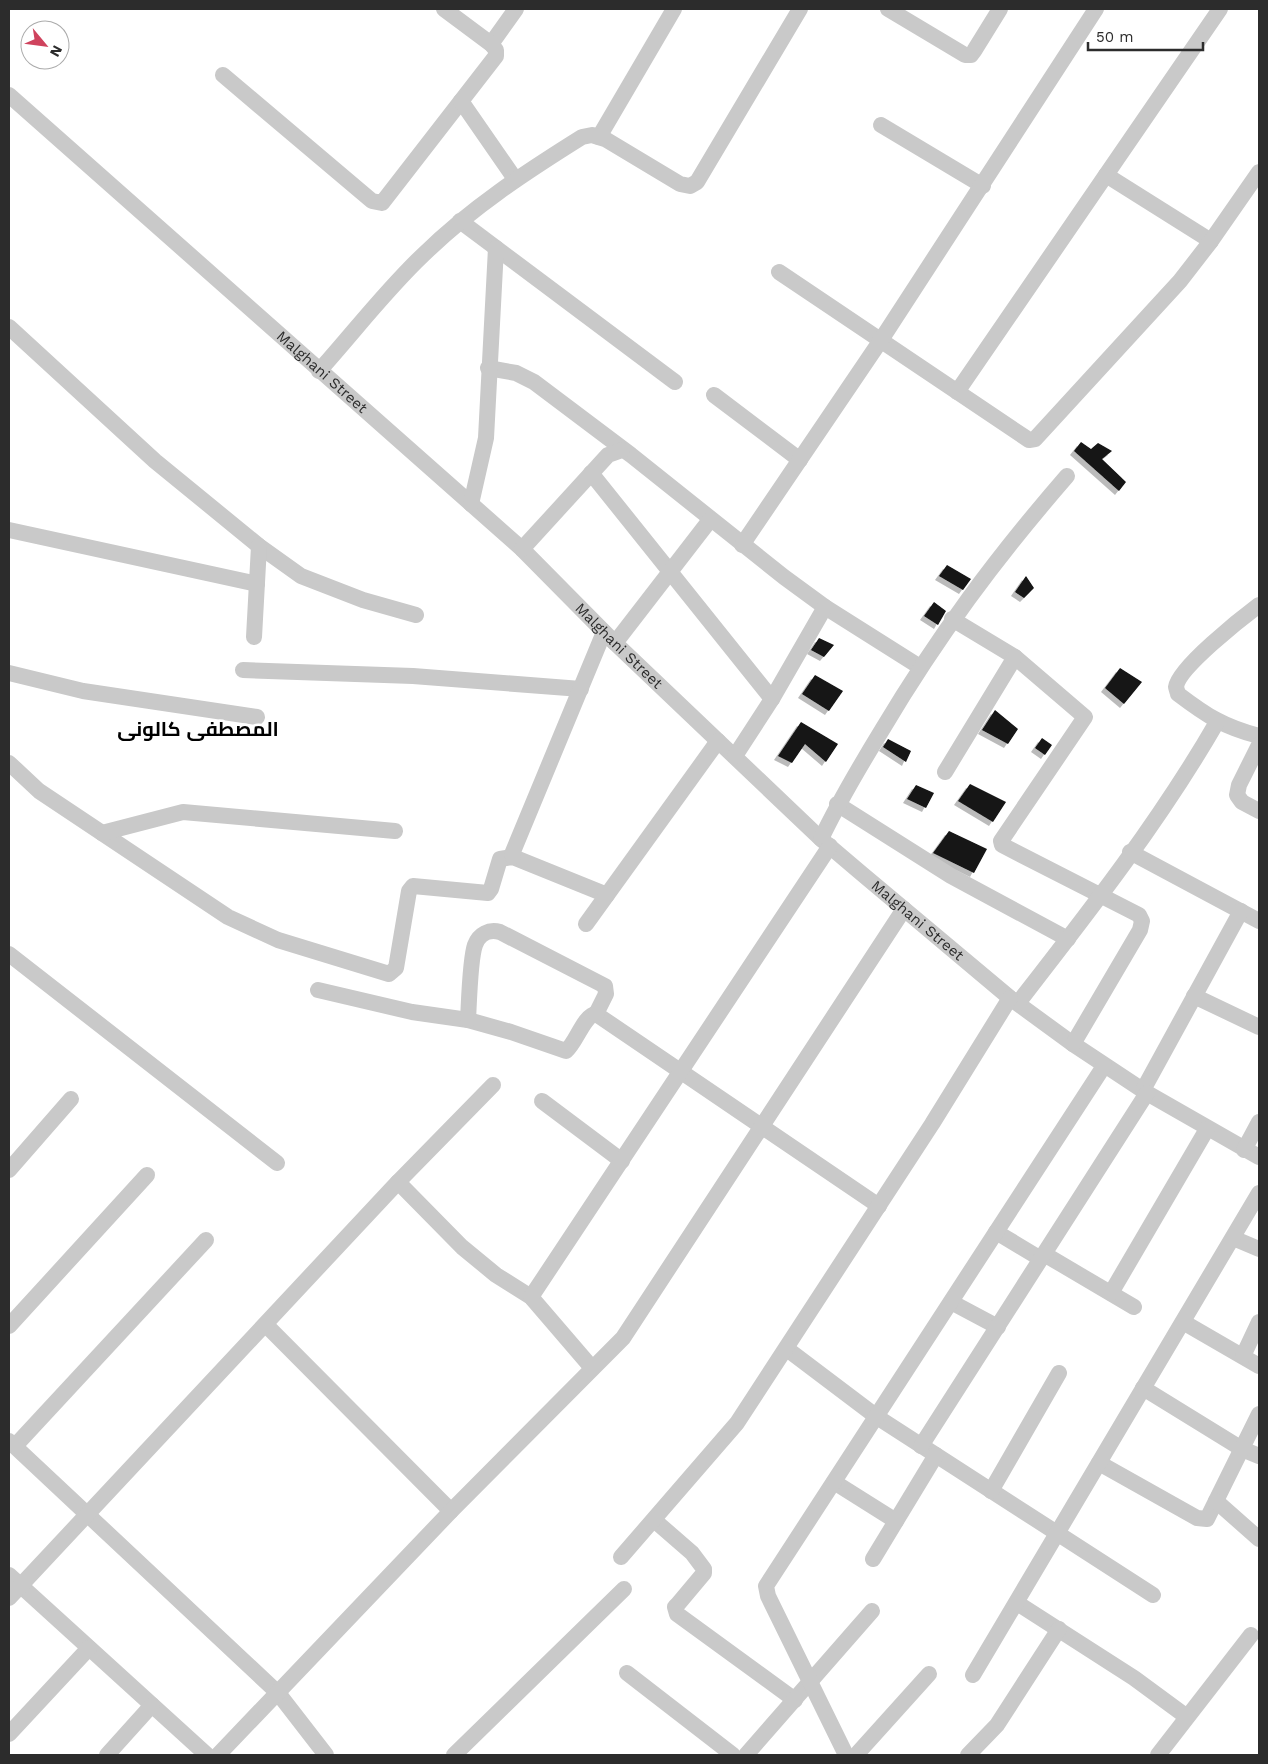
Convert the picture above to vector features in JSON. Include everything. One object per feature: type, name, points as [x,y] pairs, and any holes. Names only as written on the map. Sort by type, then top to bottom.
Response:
[{"type":"street","points":[[223,75],[377,203],[387,197],[496,56],[496,50],[491,44],[444,9]]},
{"type":"street","points":[[491,44],[516,9]]},
{"type":"street","points":[[599,137],[674,9]]},
{"type":"street","points":[[319,371],[422,256],[460,221],[516,179],[582,137],[599,137],[680,184],[690,186],[697,182],[800,9]]},
{"type":"street","points":[[888,9],[965,56],[971,55],[974,51],[1000,9]]},
{"type":"street","points":[[742,545],[983,186],[1096,9]]},
{"type":"street","points":[[957,392],[1220,9]]},
{"type":"street","name":"Malghani Street","points":[[9,95],[522,549],[609,637],[825,842],[1014,1001],[1073,1044],[1145,1092],[1259,1157]]},
{"type":"street","points":[[461,101],[516,179]]},
{"type":"street","points":[[881,125],[983,186]]},
{"type":"street","points":[[779,272],[1029,440],[1035,439],[1180,281],[1212,241],[1259,172]]},
{"type":"street","points":[[1106,175],[1212,241]]},
{"type":"street","points":[[460,221],[675,382]]},
{"type":"street","points":[[471,504],[486,438],[488,368],[496,248]]},
{"type":"street","points":[[9,327],[155,461],[259,546],[301,576],[362,600],[416,615]]},
{"type":"street","points":[[488,368],[516,373],[534,382],[631,455],[742,545],[825,607],[920,667]]},
{"type":"street","points":[[714,395],[800,460]]},
{"type":"street","points":[[522,549],[608,455],[622,450]]},
{"type":"street","points":[[591,473],[772,699]]},
{"type":"street","points":[[530,1298],[681,1071],[825,842],[837,804],[920,667],[952,619],[1012,539],[1067,476]]},
{"type":"street","points":[[513,857],[512,854],[581,689],[609,637],[671,572],[710,520]]},
{"type":"street","points":[[9,530],[257,584]]},
{"type":"street","points":[[254,637],[259,546]]},
{"type":"street","points":[[1259,605],[1216,640],[1178,681],[1176,687],[1178,694],[1217,722],[1236,730],[1259,736]]},
{"type":"street","points":[[735,756],[772,699],[825,607]]},
{"type":"street","points":[[952,619],[1015,657],[1085,717],[1003,836],[1002,845],[1139,915],[1142,921],[1140,930],[1073,1044]]},
{"type":"street","points":[[945,772],[1015,657]]},
{"type":"street","points":[[243,670],[413,676],[581,689]]},
{"type":"street","points":[[9,673],[83,691],[257,717]]},
{"type":"street","points":[[622,1557],[726,1436],[787,1349],[878,1206],[1014,1001],[1068,939],[1192,764],[1217,722]]},
{"type":"street","points":[[586,924],[718,741]]},
{"type":"street","points":[[1259,745],[1236,795],[1242,802],[1259,811]]},
{"type":"street","points":[[9,763],[39,791],[228,917],[278,940],[389,974],[396,968],[410,888],[413,886],[488,893],[500,859],[513,857],[607,895]]},
{"type":"street","points":[[837,804],[951,876],[1068,939]]},
{"type":"street","points":[[102,833],[183,812],[395,831]]},
{"type":"street","points":[[1130,852],[1259,921]]},
{"type":"street","points":[[218,1755],[451,1511],[623,1338],[904,909]]},
{"type":"street","points":[[922,1446],[1043,1257],[1145,1092],[1194,996],[1241,911]]},
{"type":"street","points":[[318,990],[412,1012],[468,1020],[511,1032],[566,1051],[572,1047],[589,1017],[596,1014],[606,994],[605,986],[493,930],[485,933],[474,947],[468,1020]]},
{"type":"street","points":[[9,954],[277,1163]]},
{"type":"street","points":[[1194,996],[1259,1027]]},
{"type":"street","points":[[596,1014],[878,1206]]},
{"type":"street","points":[[846,1755],[768,1596],[766,1586],[1104,1066]]},
{"type":"street","points":[[9,1598],[14,1580],[87,1515],[398,1182],[493,1085]]},
{"type":"street","points":[[9,1170],[71,1099]]},
{"type":"street","points":[[542,1101],[622,1160]]},
{"type":"street","points":[[1244,1150],[1259,1122]]},
{"type":"street","points":[[1111,1293],[1207,1129]]},
{"type":"street","points":[[9,1326],[147,1175]]},
{"type":"street","points":[[398,1182],[462,1247],[496,1275],[530,1298],[592,1368]]},
{"type":"street","points":[[973,1675],[1259,1193]]},
{"type":"street","points":[[996,1232],[1111,1293],[1134,1308]]},
{"type":"street","points":[[1233,1238],[1259,1249]]},
{"type":"street","points":[[206,1240],[12,1443],[278,1694],[326,1755]]},
{"type":"street","points":[[951,1302],[998,1327]]},
{"type":"street","points":[[1182,1322],[1259,1366]]},
{"type":"street","points":[[1243,1356],[1259,1322]]},
{"type":"street","points":[[266,1325],[451,1511]]},
{"type":"street","points":[[787,1349],[877,1416],[1153,1595]]},
{"type":"street","points":[[991,1491],[1059,1374]]},
{"type":"street","points":[[1143,1388],[1242,1448],[1259,1456]]},
{"type":"street","points":[[1099,1463],[1197,1518],[1207,1520],[1259,1414]]},
{"type":"street","points":[[873,1559],[936,1455]]},
{"type":"street","points":[[834,1482],[896,1521]]},
{"type":"street","points":[[1216,1501],[1259,1539]]},
{"type":"street","points":[[654,1520],[692,1553],[704,1569],[704,1573],[675,1608],[677,1614],[795,1700]]},
{"type":"street","points":[[14,1580],[207,1755]]},
{"type":"street","points":[[454,1755],[624,1589]]},
{"type":"street","points":[[1016,1603],[1134,1678],[1187,1717]]},
{"type":"street","points":[[746,1755],[872,1611]]},
{"type":"street","points":[[968,1755],[997,1724],[1059,1629]]},
{"type":"street","points":[[1158,1755],[1251,1635]]},
{"type":"street","points":[[9,1734],[88,1648]]},
{"type":"street","points":[[627,1673],[733,1755]]},
{"type":"street","points":[[856,1755],[929,1674]]},
{"type":"street","points":[[107,1755],[152,1705]]},
{"type":"building","points":[[1081,442],[1091,449],[1098,443],[1112,451],[1102,459],[1126,482],[1119,491],[1074,451]]},
{"type":"building","points":[[947,565],[971,579],[963,590],[939,576]]},
{"type":"building","points":[[1026,576],[1034,588],[1024,598],[1015,592]]},
{"type":"building","points":[[934,602],[946,611],[938,625],[924,616]]},
{"type":"building","points":[[819,638],[834,645],[824,657],[811,650]]},
{"type":"building","points":[[1120,668],[1142,682],[1124,704],[1105,688]]},
{"type":"building","points":[[815,675],[843,691],[829,711],[802,694]]},
{"type":"building","points":[[995,710],[1018,729],[1008,744],[982,730]]},
{"type":"building","points":[[801,722],[838,744],[826,762],[805,744],[792,763],[778,756]]},
{"type":"building","points":[[1042,738],[1052,745],[1045,755],[1035,748]]},
{"type":"building","points":[[888,739],[911,751],[906,762],[883,747]]},
{"type":"building","points":[[970,784],[1006,802],[993,822],[958,801]]},
{"type":"building","points":[[916,785],[934,793],[926,808],[907,799]]},
{"type":"building","points":[[949,831],[987,849],[974,873],[933,853]]},
{"type":"district","name":"المصطفی کالونی","points":[[198,729]]}]
